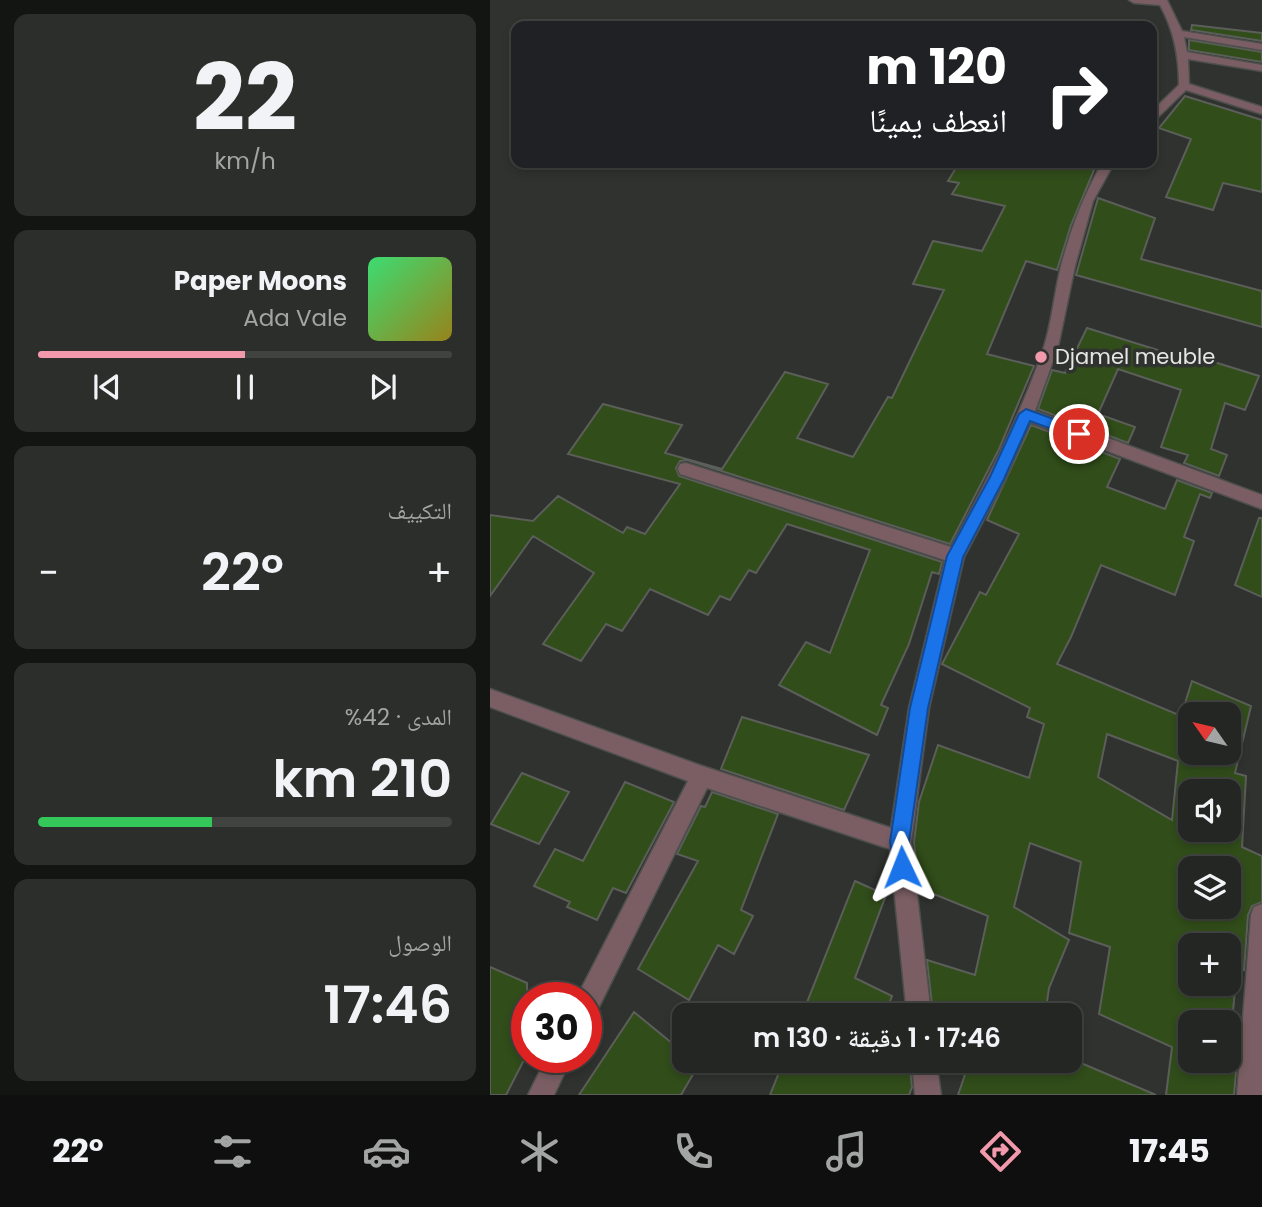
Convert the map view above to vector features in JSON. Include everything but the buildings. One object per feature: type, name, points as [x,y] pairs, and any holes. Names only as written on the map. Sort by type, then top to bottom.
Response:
[{"type":"street","points":[[1134,0],[1163,1],[1173,17],[1185,55],[1184,86],[1157,112]]},
{"type":"street","points":[[1178,33],[1262,47]]},
{"type":"street","points":[[1185,55],[1262,68]]},
{"type":"street","points":[[1184,86],[1262,111]]},
{"type":"street","points":[[918,1003],[900,842],[919,708],[955,556],[997,479],[1026,414],[1051,346],[1068,265],[1087,201],[1105,168]]},
{"type":"street","points":[[1026,414],[1262,502]]},
{"type":"street","points":[[686,470],[955,556]]},
{"type":"street","points":[[490,698],[702,776],[900,842]]},
{"type":"street","points":[[598,982],[702,776]]},
{"type":"street","points":[[1250,1095],[1262,915]]},
{"type":"street","points":[[541,1095],[552,1073]]},
{"type":"street","points":[[925,1073],[928,1095]]},
{"type":"place","name":"Djamel meuble","points":[[1041,357]]},
{"type":"route","points":[[902,867],[900,842],[919,708],[955,556],[997,479],[1026,414],[1079,434]]}]
